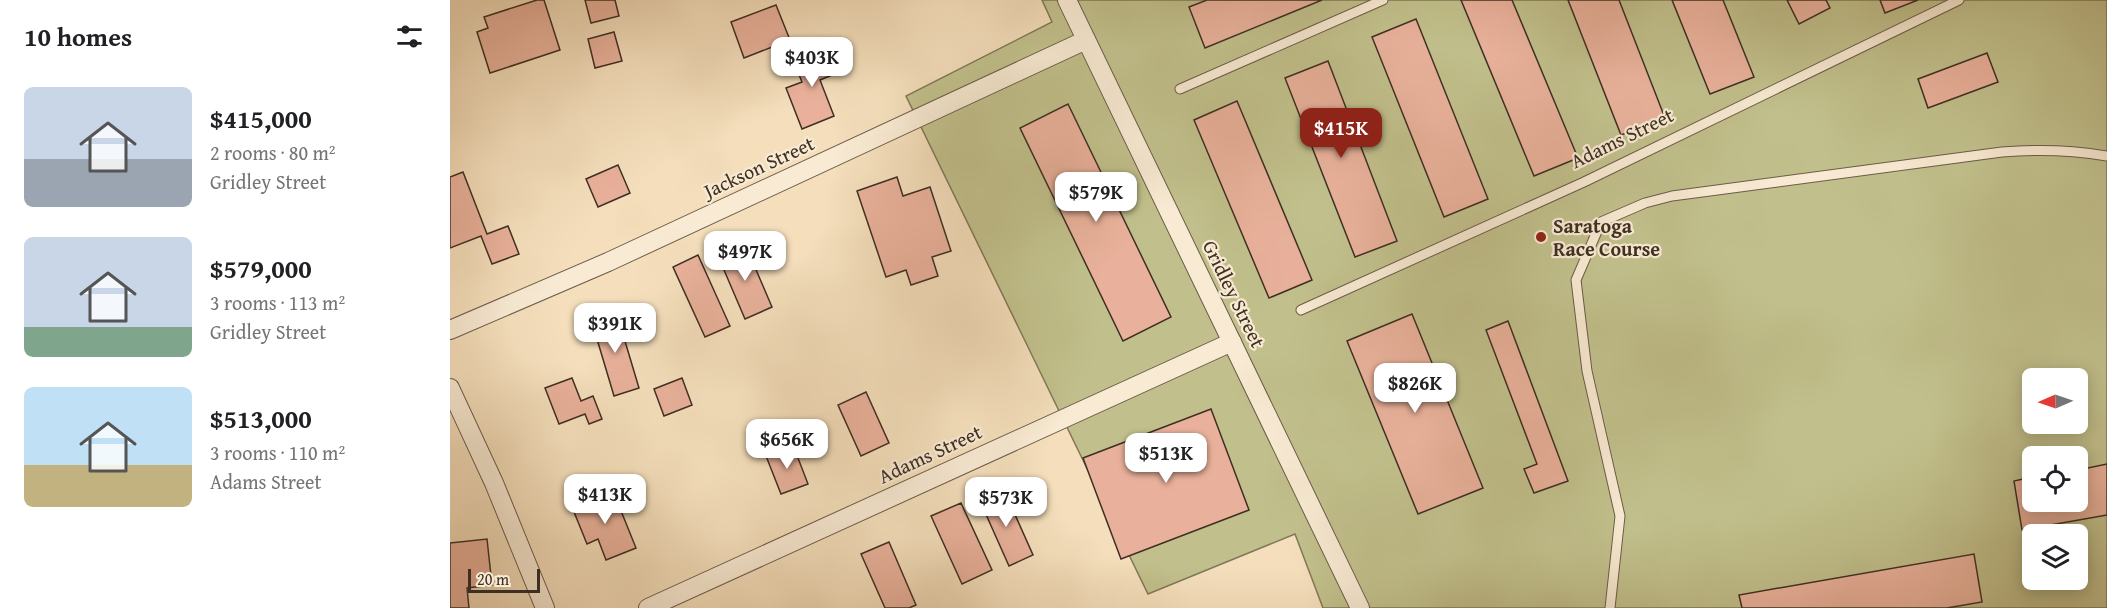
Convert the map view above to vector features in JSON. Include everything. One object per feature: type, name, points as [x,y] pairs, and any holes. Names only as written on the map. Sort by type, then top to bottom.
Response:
[{"type":"street","name":"Gridley Street","points":[[1067,0],[1360,608]]},
{"type":"street","name":"Jackson Street","points":[[450,330],[609,262],[1086,40]]},
{"type":"street","name":"Adams Street","points":[[648,608],[1232,342]]},
{"type":"street","points":[[450,388],[494,483],[545,608]]},
{"type":"lane","points":[[1180,89],[1383,0]]},
{"type":"lane","name":"Adams Street","points":[[1301,310],[1584,182],[1959,0]]},
{"type":"lane","points":[[1610,608],[1620,516],[1587,371],[1576,280],[1601,222],[1672,196],[1978,155],[2033,150],[2075,151],[2107,156]]},
{"type":"shaded area","name":"Saratoga Race Course","points":[[1042,0],[2107,0],[2107,608],[1323,608],[1295,534],[1148,594],[906,96],[1052,22]]},
{"type":"building","points":[[537,0],[544,0],[560,50],[490,73],[477,32],[488,28],[484,17]]},
{"type":"building","points":[[585,0],[615,0],[619,16],[591,23]]},
{"type":"building","points":[[1207,0],[1322,0],[1205,48],[1189,7]]},
{"type":"building","points":[[1461,0],[1512,0],[1578,158],[1534,176]]},
{"type":"building","points":[[1568,0],[1619,0],[1665,118],[1621,135]]},
{"type":"building","points":[[1672,0],[1723,0],[1754,77],[1710,94]]},
{"type":"building","points":[[1787,0],[1826,0],[1830,8],[1799,24]]},
{"type":"building","points":[[1880,0],[1918,0],[1885,13]]},
{"type":"building","points":[[776,5],[790,40],[744,58],[731,22]]},
{"type":"building","points":[[1416,19],[1488,199],[1444,217],[1372,37]]},
{"type":"building","points":[[614,32],[622,61],[595,68],[588,39]]},
{"type":"building","points":[[827,46],[837,73],[820,80],[834,116],[802,129],[786,88],[802,82],[793,60]]},
{"type":"building","points":[[1987,53],[1998,82],[1928,108],[1918,79]]},
{"type":"building","points":[[1328,61],[1397,241],[1355,257],[1285,78]]},
{"type":"building","points":[[1237,101],[1312,280],[1269,298],[1194,120]]},
{"type":"building","points":[[1068,104],[1171,317],[1123,341],[1020,128]]},
{"type":"building","points":[[618,165],[630,193],[598,207],[586,179]]},
{"type":"building","points":[[463,172],[487,234],[508,226],[519,254],[492,264],[481,236],[450,248],[450,177]]},
{"type":"building","points":[[897,177],[903,196],[930,187],[951,251],[932,257],[938,276],[911,285],[906,270],[886,277],[857,191]]},
{"type":"building","points":[[745,244],[772,307],[745,319],[718,256]]},
{"type":"building","points":[[698,255],[730,326],[705,337],[673,267]]},
{"type":"building","points":[[616,311],[639,388],[614,396],[591,319]]},
{"type":"building","points":[[1412,314],[1483,488],[1418,514],[1347,341]]},
{"type":"building","points":[[1508,321],[1568,481],[1534,493],[1524,469],[1537,464],[1486,330]]},
{"type":"building","points":[[572,378],[581,401],[593,396],[602,419],[589,424],[585,414],[559,424],[545,388]]},
{"type":"building","points":[[682,378],[692,405],[664,416],[654,389]]},
{"type":"building","points":[[866,392],[889,443],[861,456],[838,405]]},
{"type":"building","points":[[1211,409],[1249,510],[1121,559],[1083,458]]},
{"type":"building","points":[[793,445],[808,484],[781,494],[766,456]]},
{"type":"building","points":[[2107,464],[2107,515],[2056,524],[2022,524],[2022,530],[2014,481],[2022,479],[2022,512],[2088,512],[2088,468]]},
{"type":"building","points":[[1004,490],[1033,555],[1009,566],[980,501]]},
{"type":"building","points":[[613,491],[636,548],[606,560],[598,539],[587,544],[572,507]]},
{"type":"building","points":[[961,503],[992,570],[962,584],[931,516]]},
{"type":"building","points":[[487,539],[492,585],[467,588],[469,608],[450,608],[450,543]]},
{"type":"building","points":[[889,542],[916,605],[909,608],[885,608],[861,554]]},
{"type":"building","points":[[1974,554],[1982,602],[1947,608],[1742,608],[1739,595]]},
{"type":"place","name":"Saratoga Race Course","points":[[1541,237]]}]
